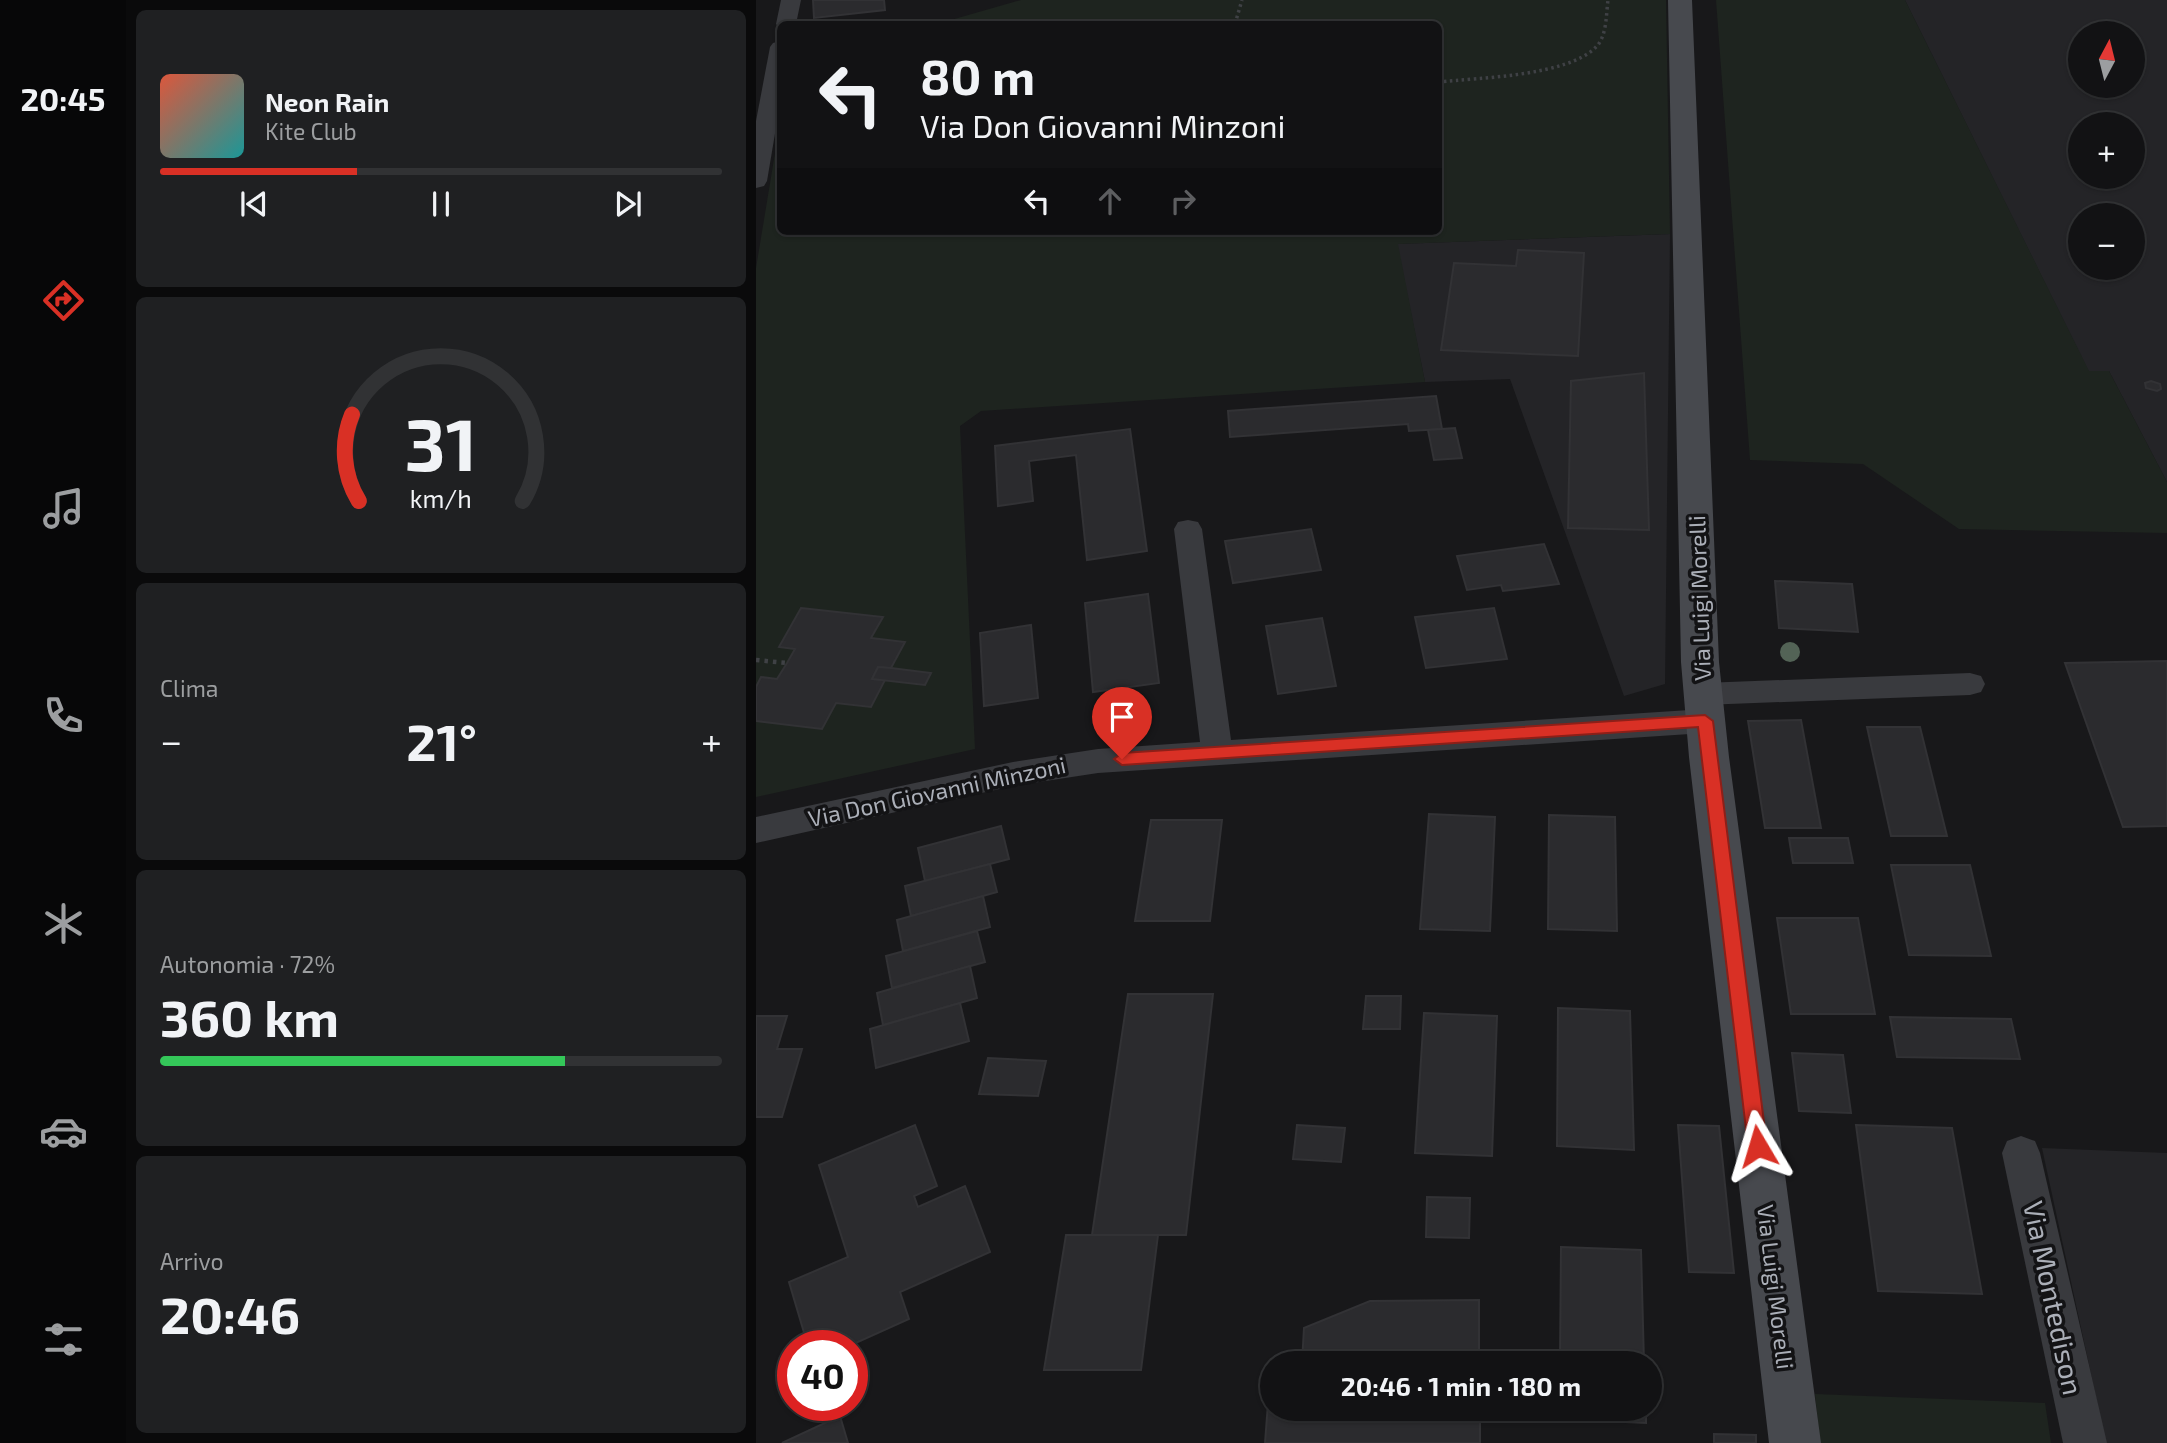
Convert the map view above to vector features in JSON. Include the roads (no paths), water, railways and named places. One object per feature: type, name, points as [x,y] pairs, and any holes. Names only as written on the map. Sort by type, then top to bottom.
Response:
[{"type":"street","points":[[787,21],[791,0]]},
{"type":"street","name":"Via Luigi Morelli","points":[[1680,0],[1704,708],[1795,1443]]},
{"type":"street","points":[[756,52],[777,50]]},
{"type":"street","points":[[756,181],[777,66]]},
{"type":"street","points":[[1188,530],[1217,752]]},
{"type":"street","name":"Via Don Giovanni Minzoni","points":[[756,830],[1066,765],[1970,684]]},
{"type":"street","name":"Via Montedison","points":[[2021,1153],[2085,1443]]}]
